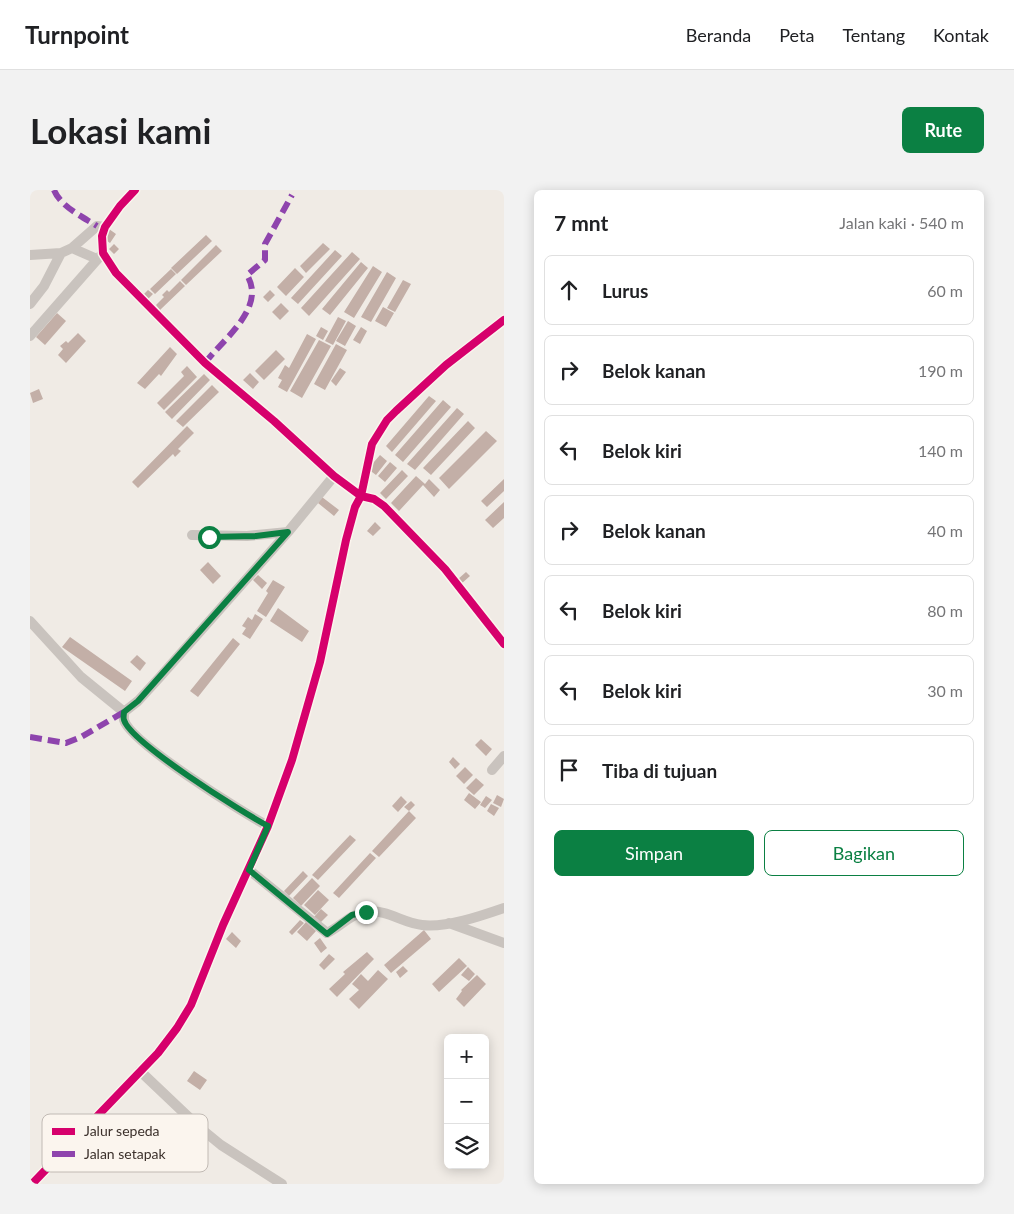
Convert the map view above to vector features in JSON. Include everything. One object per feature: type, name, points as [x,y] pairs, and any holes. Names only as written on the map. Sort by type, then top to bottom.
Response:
[{"type":"street","points":[[30,336],[100,256],[105,227],[135,190]]},
{"type":"street","points":[[30,255],[61,253],[72,248],[97,226],[105,227]]},
{"type":"street","points":[[72,248],[100,256],[205,363],[266,414],[334,476],[361,496],[374,499],[384,506],[433,555],[504,642]]},
{"type":"street","points":[[30,304],[44,286],[61,253]]},
{"type":"street","points":[[99,1114],[170,1038],[187,1013],[223,925],[268,826],[310,699],[346,540],[355,507],[361,496],[372,444],[387,420],[446,365],[504,320]]},
{"type":"street","points":[[124,712],[138,701],[288,532],[334,476]]},
{"type":"street","points":[[192,536],[247,536],[288,532]]},
{"type":"street","points":[[30,621],[81,677],[124,712]]},
{"type":"street","points":[[124,712],[124,719],[128,727],[156,752],[232,806],[268,826]]},
{"type":"street","points":[[492,770],[504,756]]},
{"type":"street","points":[[249,870],[327,934],[352,915],[366,912],[379,911],[401,921],[422,926],[449,923],[504,908]]},
{"type":"street","points":[[449,923],[504,943]]},
{"type":"street","points":[[140,1071],[185,1114]]},
{"type":"street","points":[[208,1135],[220,1145],[282,1184]]},
{"type":"street","points":[[32,1184],[43,1172]]},
{"type":"building","points":[[109,229],[116,234],[110,243],[103,238]]},
{"type":"building","points":[[206,235],[212,241],[177,274],[171,268]]},
{"type":"building","points":[[323,243],[330,249],[306,273],[300,266]]},
{"type":"building","points":[[114,244],[119,249],[114,254],[109,249]]},
{"type":"building","points":[[216,245],[222,251],[186,285],[181,280]]},
{"type":"building","points":[[335,250],[342,256],[298,304],[291,298]]},
{"type":"building","points":[[352,252],[360,259],[309,316],[301,308]]},
{"type":"building","points":[[361,262],[368,268],[330,315],[322,309]]},
{"type":"building","points":[[373,266],[382,272],[354,318],[344,312]]},
{"type":"building","points":[[295,268],[304,277],[286,296],[277,287]]},
{"type":"building","points":[[171,269],[176,274],[155,294],[150,289]]},
{"type":"building","points":[[387,272],[396,278],[371,322],[361,317]]},
{"type":"building","points":[[403,280],[411,284],[395,312],[387,308]]},
{"type":"building","points":[[180,281],[185,286],[160,310],[156,305],[164,297],[162,295],[167,290],[169,292]]},
{"type":"building","points":[[148,290],[153,294],[148,299],[144,294]]},
{"type":"building","points":[[270,290],[275,295],[268,302],[263,297]]},
{"type":"building","points":[[281,303],[289,311],[280,320],[272,312]]},
{"type":"building","points":[[383,307],[394,313],[386,327],[375,321]]},
{"type":"building","points":[[57,313],[66,321],[45,345],[36,337]]},
{"type":"building","points":[[338,317],[346,321],[333,345],[325,341]]},
{"type":"building","points":[[348,321],[356,326],[345,346],[336,341]]},
{"type":"building","points":[[321,327],[328,331],[323,340],[316,336]]},
{"type":"building","points":[[361,327],[367,331],[360,344],[353,340]]},
{"type":"building","points":[[78,333],[86,341],[66,363],[58,355],[63,349],[60,346],[66,341],[68,343]]},
{"type":"building","points":[[307,334],[316,339],[287,392],[278,387],[282,380],[278,378],[285,365],[289,368]]},
{"type":"building","points":[[319,340],[331,346],[302,398],[290,391]]},
{"type":"building","points":[[336,344],[347,350],[325,390],[314,384]]},
{"type":"building","points":[[170,347],[177,354],[161,376],[159,374],[145,389],[137,383]]},
{"type":"building","points":[[276,350],[285,359],[264,380],[255,371]]},
{"type":"building","points":[[187,366],[197,377],[164,410],[157,403],[184,376],[181,372]]},
{"type":"building","points":[[340,368],[346,372],[336,386],[331,381]]},
{"type":"building","points":[[250,373],[259,382],[253,389],[243,380]]},
{"type":"building","points":[[204,374],[210,380],[172,419],[165,412]]},
{"type":"building","points":[[212,385],[219,392],[183,427],[176,421]]},
{"type":"building","points":[[39,389],[43,399],[33,403],[30,393]]},
{"type":"building","points":[[429,396],[436,401],[392,452],[386,446]]},
{"type":"building","points":[[443,400],[451,407],[403,462],[395,455]]},
{"type":"building","points":[[457,408],[464,414],[415,470],[407,464]]},
{"type":"building","points":[[468,421],[475,428],[431,475],[423,468]]},
{"type":"building","points":[[187,426],[194,433],[178,449],[181,451],[175,457],[173,454],[138,488],[132,482]]},
{"type":"building","points":[[486,431],[497,441],[449,489],[439,478]]},
{"type":"building","points":[[380,455],[387,461],[376,475],[368,469]]},
{"type":"building","points":[[390,462],[397,468],[385,482],[378,476]]},
{"type":"building","points":[[402,470],[408,476],[386,499],[380,493]]},
{"type":"building","points":[[416,476],[425,484],[429,479],[440,490],[434,497],[423,485],[399,511],[391,503]]},
{"type":"building","points":[[504,479],[504,491],[487,507],[481,501]]},
{"type":"building","points":[[322,497],[339,510],[334,516],[318,503]]},
{"type":"building","points":[[504,502],[504,518],[493,528],[485,520]]},
{"type":"building","points":[[375,522],[381,528],[373,536],[367,531]]},
{"type":"building","points":[[208,562],[221,576],[213,584],[200,570]]},
{"type":"building","points":[[466,572],[470,576],[461,584],[457,580]]},
{"type":"building","points":[[258,575],[267,583],[262,589],[253,580]]},
{"type":"building","points":[[273,580],[285,587],[266,617],[257,611],[268,593],[266,591]]},
{"type":"building","points":[[278,608],[309,631],[302,642],[270,621]]},
{"type":"building","points":[[255,614],[263,619],[250,639],[242,634],[246,628],[242,626],[248,617],[252,620]]},
{"type":"building","points":[[70,637],[132,681],[125,691],[62,647]]},
{"type":"building","points":[[233,638],[240,644],[198,697],[190,691]]},
{"type":"building","points":[[137,655],[146,663],[140,671],[130,662]]},
{"type":"building","points":[[481,739],[492,749],[486,756],[475,745]]},
{"type":"building","points":[[453,757],[460,764],[455,769],[449,762]]},
{"type":"building","points":[[465,767],[473,775],[464,784],[456,776]]},
{"type":"building","points":[[476,778],[484,785],[474,795],[466,788]]},
{"type":"building","points":[[469,793],[481,802],[475,809],[464,800]]},
{"type":"building","points":[[497,795],[504,799],[501,807],[493,803]]},
{"type":"building","points":[[401,796],[407,802],[398,812],[392,806]]},
{"type":"building","points":[[486,796],[492,800],[485,808],[480,805]]},
{"type":"building","points":[[411,801],[415,805],[409,811],[404,807]]},
{"type":"building","points":[[491,804],[499,808],[494,816],[487,811]]},
{"type":"building","points":[[409,811],[416,818],[379,857],[372,851]]},
{"type":"building","points":[[350,835],[356,840],[318,880],[312,875]]},
{"type":"building","points":[[370,853],[376,858],[339,898],[333,893]]},
{"type":"building","points":[[303,871],[308,876],[289,896],[284,891]]},
{"type":"building","points":[[312,878],[320,886],[301,906],[293,898]]},
{"type":"building","points":[[318,890],[329,900],[315,915],[304,905]]},
{"type":"building","points":[[321,909],[328,915],[320,923],[314,917]]},
{"type":"building","points":[[300,920],[304,923],[292,935],[289,932]]},
{"type":"building","points":[[306,922],[316,931],[307,941],[297,932]]},
{"type":"building","points":[[424,930],[431,939],[391,973],[384,965]]},
{"type":"building","points":[[232,932],[241,941],[236,948],[226,939]]},
{"type":"building","points":[[320,938],[327,948],[321,953],[314,943]]},
{"type":"building","points":[[367,952],[374,959],[337,997],[329,989],[345,974],[343,972]]},
{"type":"building","points":[[329,954],[335,959],[324,970],[319,965]]},
{"type":"building","points":[[459,958],[467,966],[439,992],[432,984]]},
{"type":"building","points":[[403,966],[408,971],[400,978],[396,972]]},
{"type":"building","points":[[468,967],[475,974],[469,981],[461,975]]},
{"type":"building","points":[[378,970],[388,979],[359,1009],[349,999],[359,990],[352,984],[361,974],[368,981]]},
{"type":"building","points":[[477,975],[486,984],[464,1007],[456,999],[461,990]]},
{"type":"building","points":[[194,1071],[207,1080],[200,1090],[187,1081]]},
{"type":"marked path","points":[[54,190],[62,202],[97,226]]},
{"type":"marked path","points":[[205,363],[240,323],[247,311],[252,287],[247,275],[265,260],[265,244],[292,195]]},
{"type":"marked path","points":[[30,737],[66,743],[81,737],[124,712]]},
{"type":"cycle path","points":[[135,190],[120,206],[105,227],[102,236],[103,253],[116,273],[205,363],[274,421],[334,476],[361,496],[374,499],[384,506],[445,569],[504,644]]},
{"type":"cycle path","points":[[99,1114],[158,1053],[191,1005],[223,925],[268,826],[292,760],[320,662],[346,540],[355,507],[361,496],[372,444],[387,420],[396,411],[446,365],[504,320]]},
{"type":"cycle path","points":[[32,1184],[44,1172]]},
{"type":"route","points":[[209,537],[256,536],[288,532],[138,701],[124,712],[124,719],[128,727],[156,752],[198,784],[248,816],[268,826],[249,870],[327,934],[352,915],[366,912]]}]
